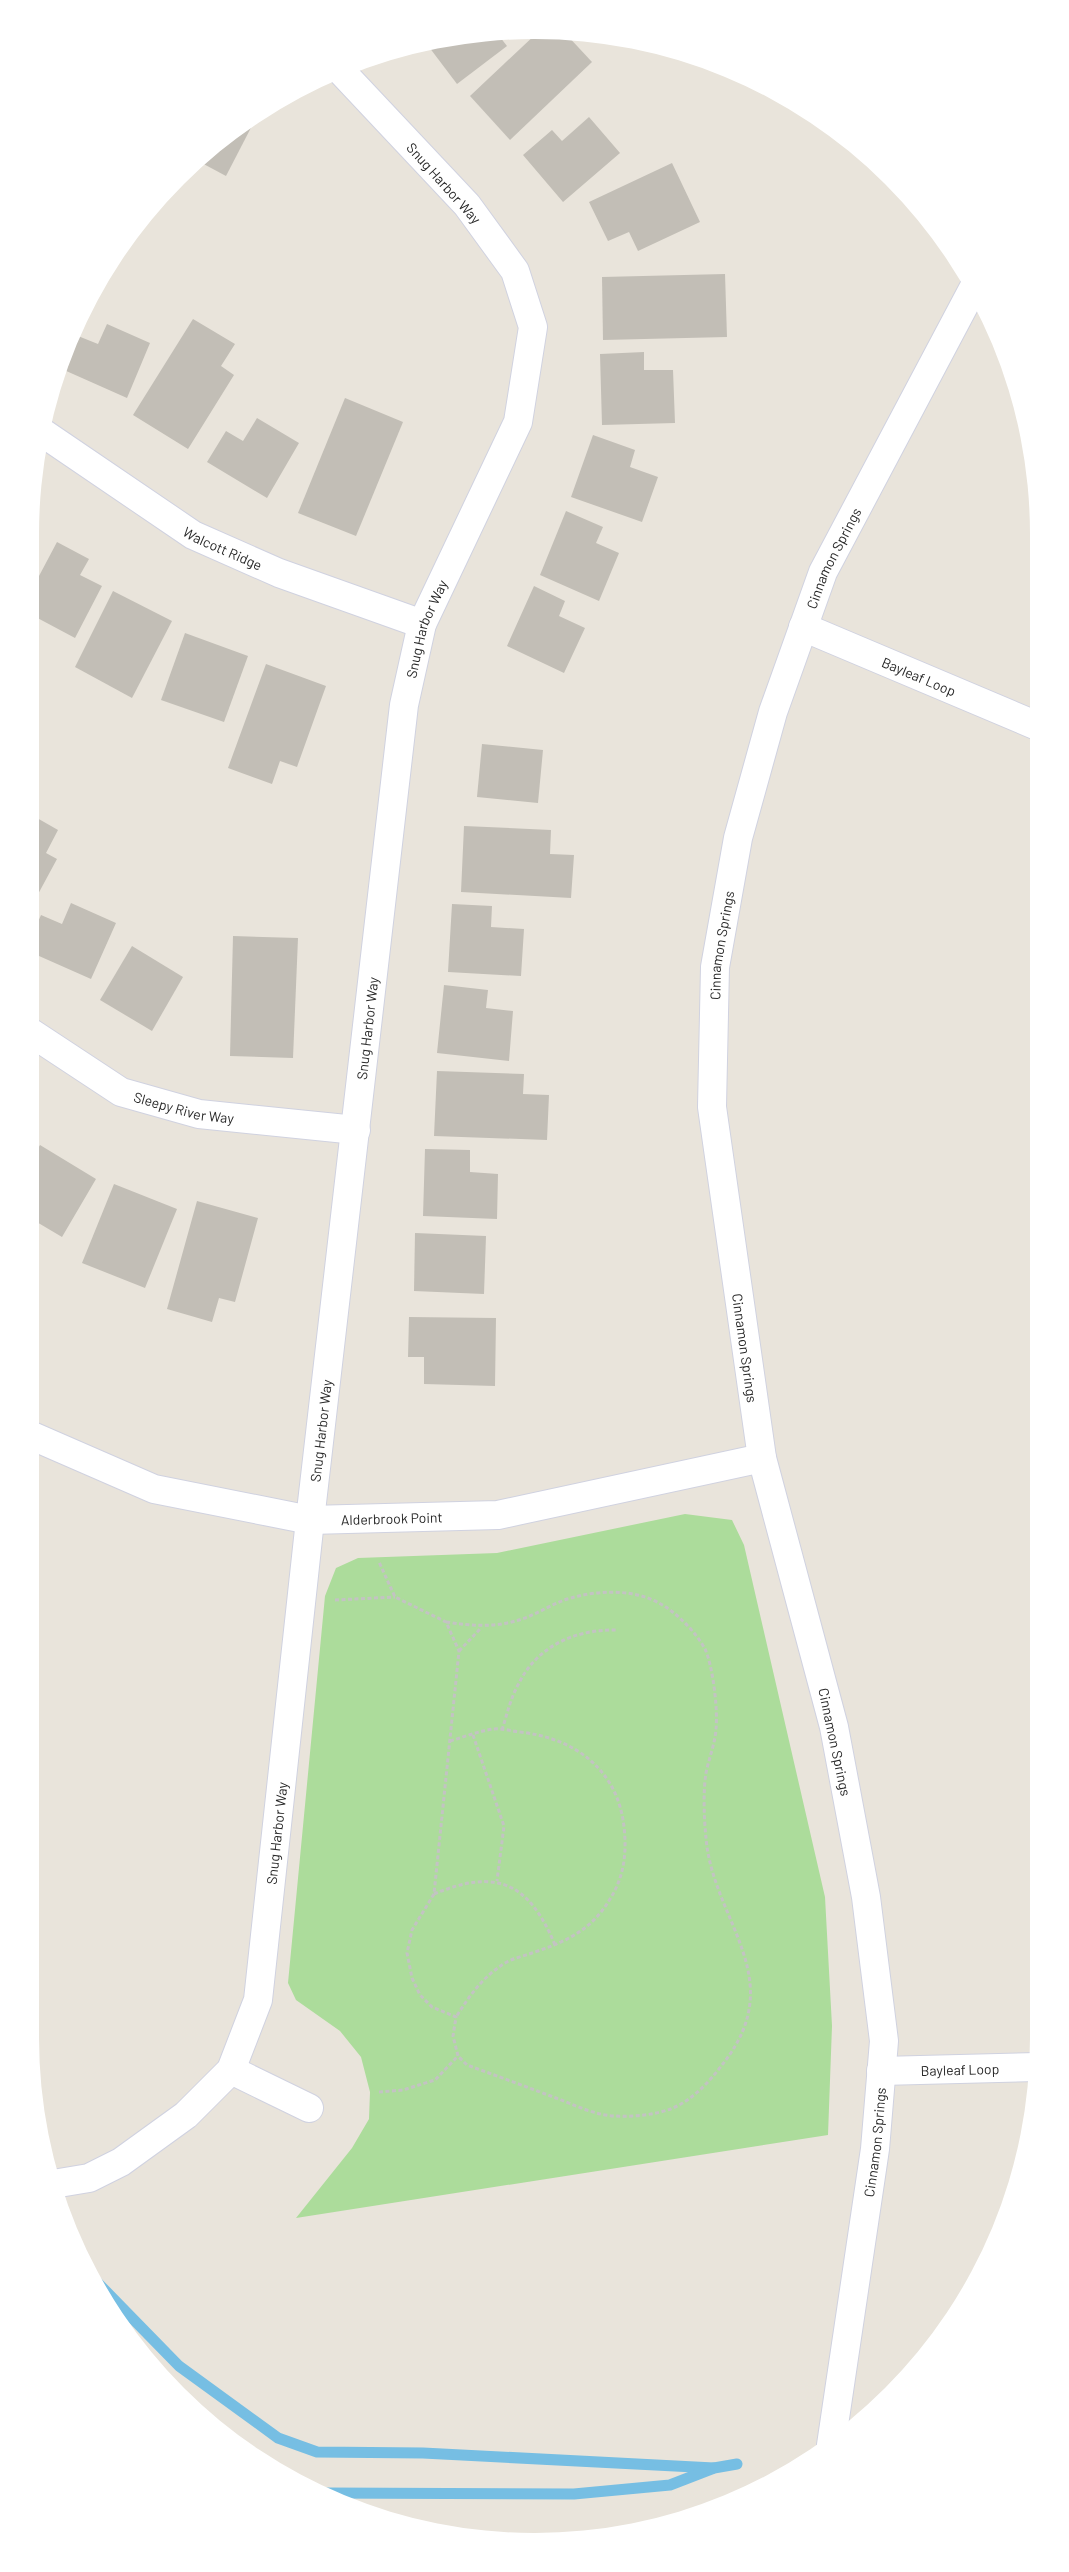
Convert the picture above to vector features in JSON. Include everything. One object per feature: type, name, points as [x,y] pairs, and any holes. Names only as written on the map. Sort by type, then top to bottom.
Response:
[{"type":"street","name":"Snug Harbor Way","points":[[61,2183],[89,2178],[121,2162],[186,2115],[231,2070],[258,2000],[310,1520],[404,705],[422,624],[518,422],[533,327],[515,271],[467,205],[346,76]]},
{"type":"street","name":"Cinnamon Springs","points":[[833,2433],[875,2149],[884,2041],[866,1897],[834,1727],[762,1458],[712,1107],[715,966],[738,838],[773,712],[823,572],[969,296]]},
{"type":"street","name":"Walcott Ridge","points":[[48,437],[193,534],[279,573],[422,624]]},
{"type":"street","name":"Bayleaf Loop","points":[[803,627],[1030,722]]},
{"type":"street","name":"Sleepy River Way","points":[[39,1038],[121,1092],[199,1114],[356,1130]]},
{"type":"street","name":"Alderbrook Point","points":[[39,1439],[154,1489],[310,1520],[498,1515],[762,1458]]},
{"type":"street","name":"Bayleaf Loop","points":[[881,2071],[1029,2067]]},
{"type":"street","points":[[231,2070],[309,2108]]},
{"type":"path","points":[[380,1562],[395,1596]]},
{"type":"path","points":[[334,1600],[395,1596],[446,1622],[482,1627],[524,1618],[569,1598],[593,1593],[628,1593],[659,1603],[684,1622],[705,1650],[713,1682],[716,1728],[706,1775],[706,1840],[716,1881],[744,1950],[752,1988],[743,2031],[737,2046],[704,2087],[675,2108],[654,2113],[612,2116],[585,2109],[467,2065],[458,2056],[453,2036],[456,2017],[475,1987],[507,1962],[564,1942],[592,1923],[610,1900],[622,1878],[626,1841],[622,1806],[611,1782],[592,1762],[569,1744],[538,1734],[494,1729],[450,1741]]},
{"type":"path","points":[[446,1622],[459,1651],[434,1894],[412,1930],[407,1953],[412,1978],[420,1995],[432,2007],[456,2017]]},
{"type":"path","points":[[459,1651],[482,1627]]},
{"type":"path","points":[[502,1730],[518,1683],[534,1660],[551,1646],[575,1634],[600,1629],[618,1630]]},
{"type":"path","points":[[473,1735],[504,1826],[496,1881]]},
{"type":"path","points":[[434,1894],[453,1886],[477,1881],[496,1881],[518,1890],[534,1907],[549,1929],[555,1945]]},
{"type":"path","points":[[379,2092],[403,2090],[435,2080],[458,2056]]},
{"type":"green space","points":[[685,1514],[732,1520],[744,1545],[825,1897],[832,2026],[828,2135],[296,2218],[352,2148],[369,2119],[370,2092],[361,2057],[340,2031],[296,2000],[288,1983],[325,1596],[336,1568],[358,1558],[497,1553]]},
{"type":"building","points":[[530,39],[572,40],[592,62],[510,140],[470,96]]},
{"type":"building","points":[[502,40],[507,46],[457,84],[431,50]]},
{"type":"building","points":[[589,117],[620,153],[563,202],[523,155],[552,130],[562,141]]},
{"type":"building","points":[[251,128],[226,176],[205,165]]},
{"type":"building","points":[[672,163],[700,222],[638,251],[629,232],[608,241],[589,202]]},
{"type":"building","points":[[725,274],[727,337],[603,340],[602,277]]},
{"type":"building","points":[[193,319],[235,344],[221,366],[234,375],[188,449],[133,415]]},
{"type":"building","points":[[107,324],[150,343],[127,398],[66,371],[80,337],[98,344]]},
{"type":"building","points":[[644,352],[644,370],[673,370],[675,423],[602,425],[600,354]]},
{"type":"building","points":[[345,398],[403,422],[356,536],[298,513]]},
{"type":"building","points":[[257,418],[299,443],[267,498],[207,462],[226,431],[243,441]]},
{"type":"building","points":[[593,435],[635,450],[630,467],[658,477],[642,522],[571,497]]},
{"type":"building","points":[[566,511],[603,527],[596,543],[619,553],[599,601],[540,575]]},
{"type":"building","points":[[57,542],[89,559],[80,575],[102,586],[75,638],[39,619],[39,576]]},
{"type":"building","points":[[534,586],[565,601],[559,616],[585,628],[564,673],[507,646]]},
{"type":"building","points":[[113,591],[172,621],[132,698],[75,667]]},
{"type":"building","points":[[185,633],[248,656],[224,722],[161,700]]},
{"type":"building","points":[[266,664],[326,686],[297,767],[280,761],[272,784],[228,768]]},
{"type":"building","points":[[482,744],[543,750],[538,803],[477,797]]},
{"type":"building","points":[[39,819],[58,830],[46,853],[57,859],[39,892]]},
{"type":"building","points":[[464,826],[551,830],[550,854],[574,855],[571,898],[461,892]]},
{"type":"building","points":[[71,903],[116,923],[91,979],[39,956],[39,920],[41,915],[62,924]]},
{"type":"building","points":[[452,904],[492,906],[491,927],[524,929],[521,976],[448,972]]},
{"type":"building","points":[[233,936],[298,938],[293,1058],[230,1056]]},
{"type":"building","points":[[132,946],[183,977],[152,1031],[100,1000]]},
{"type":"building","points":[[444,985],[488,990],[486,1008],[513,1011],[509,1061],[437,1053]]},
{"type":"building","points":[[437,1071],[524,1074],[523,1094],[549,1095],[547,1140],[434,1136]]},
{"type":"building","points":[[40,1145],[96,1179],[62,1237],[39,1223]]},
{"type":"building","points":[[425,1149],[470,1150],[470,1172],[498,1174],[497,1219],[423,1216]]},
{"type":"building","points":[[114,1184],[177,1209],[145,1288],[82,1263]]},
{"type":"building","points":[[197,1201],[258,1218],[235,1302],[219,1298],[212,1322],[167,1309]]},
{"type":"building","points":[[415,1233],[486,1236],[484,1294],[414,1291]]},
{"type":"building","points":[[409,1317],[496,1318],[495,1386],[424,1384],[424,1357],[408,1357]]},
{"type":"waterway","points":[[113,2299],[179,2366],[278,2438],[317,2452],[423,2453],[714,2468]]},
{"type":"waterway","points":[[339,2493],[574,2494],[670,2485],[714,2468],[737,2464]]}]
